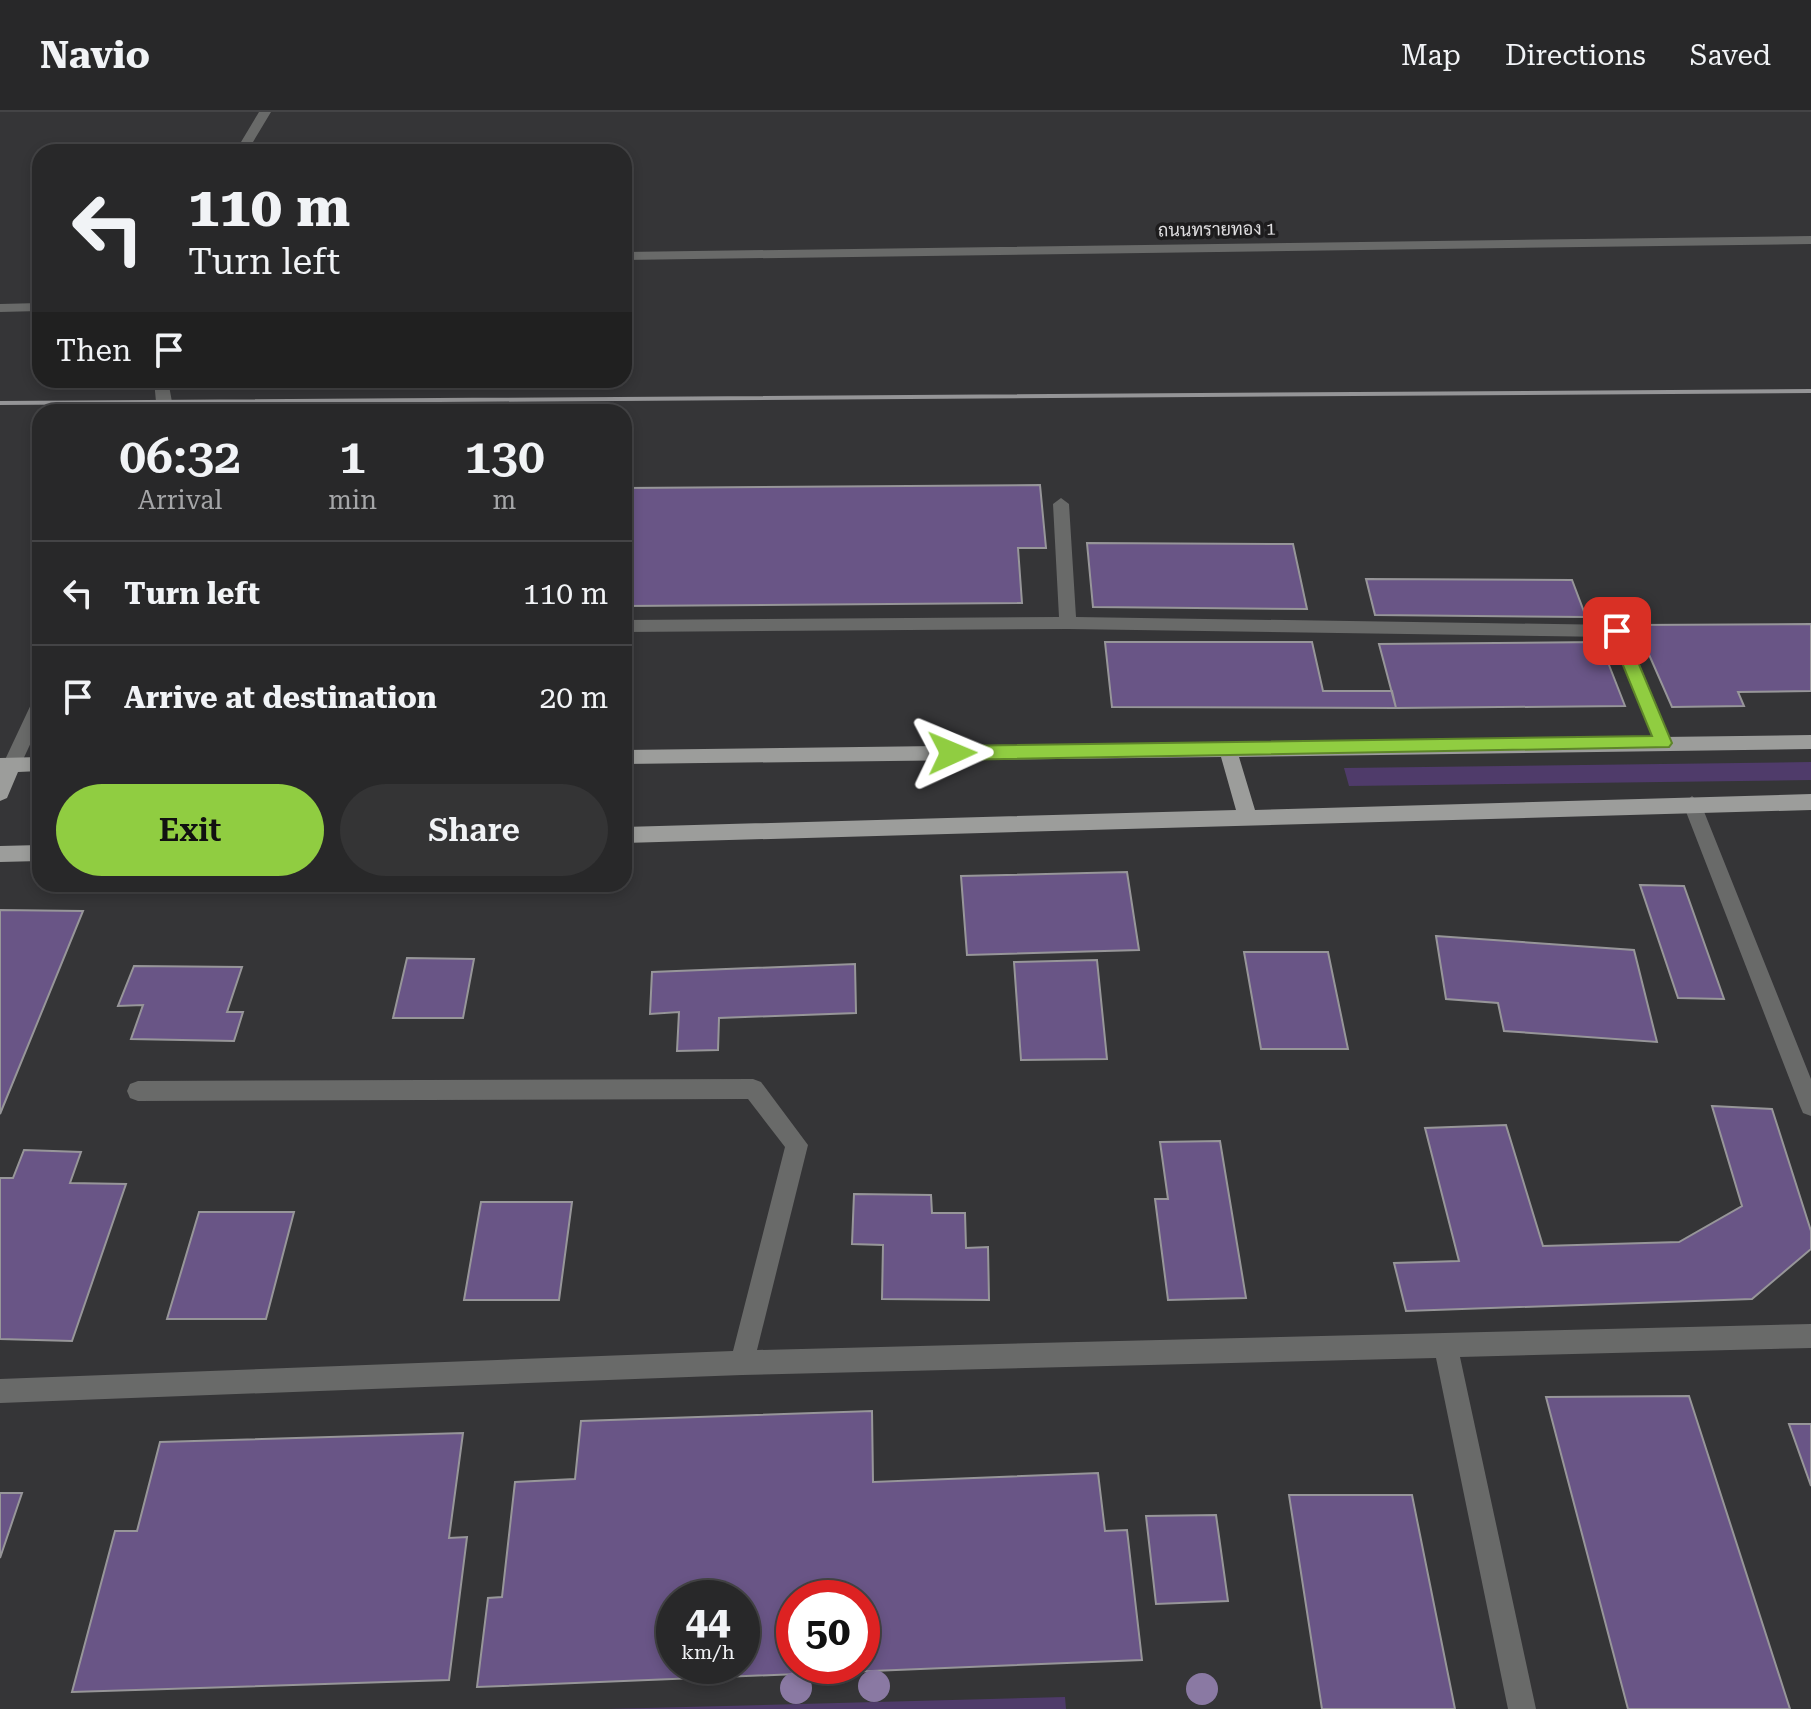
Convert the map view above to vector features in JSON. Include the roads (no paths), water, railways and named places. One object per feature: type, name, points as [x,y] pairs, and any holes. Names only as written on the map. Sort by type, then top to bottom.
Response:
[{"type":"main road","points":[[632,757],[1811,742]]},
{"type":"main road","points":[[1227,747],[1247,816]]},
{"type":"main road","points":[[0,793],[6,764],[32,764]]},
{"type":"main road","points":[[632,835],[1811,802]]},
{"type":"main road","points":[[0,854],[32,853]]},
{"type":"street","points":[[246,144],[265,112]]},
{"type":"street","name":"ถนนทรายทอง 1","points":[[632,256],[1811,240]]},
{"type":"street","points":[[0,308],[32,307]]},
{"type":"street","points":[[1061,504],[1068,623]]},
{"type":"street","points":[[632,626],[1068,623],[1617,631],[1663,743]]},
{"type":"street","points":[[6,764],[32,717]]},
{"type":"street","points":[[1692,804],[1811,1106]]},
{"type":"street","points":[[138,1091],[753,1089],[797,1145],[742,1363]]},
{"type":"street","points":[[0,1391],[742,1363],[1811,1336]]},
{"type":"street","points":[[1446,1346],[1522,1709]]},
{"type":"railway","points":[[0,403],[1811,391]]}]
